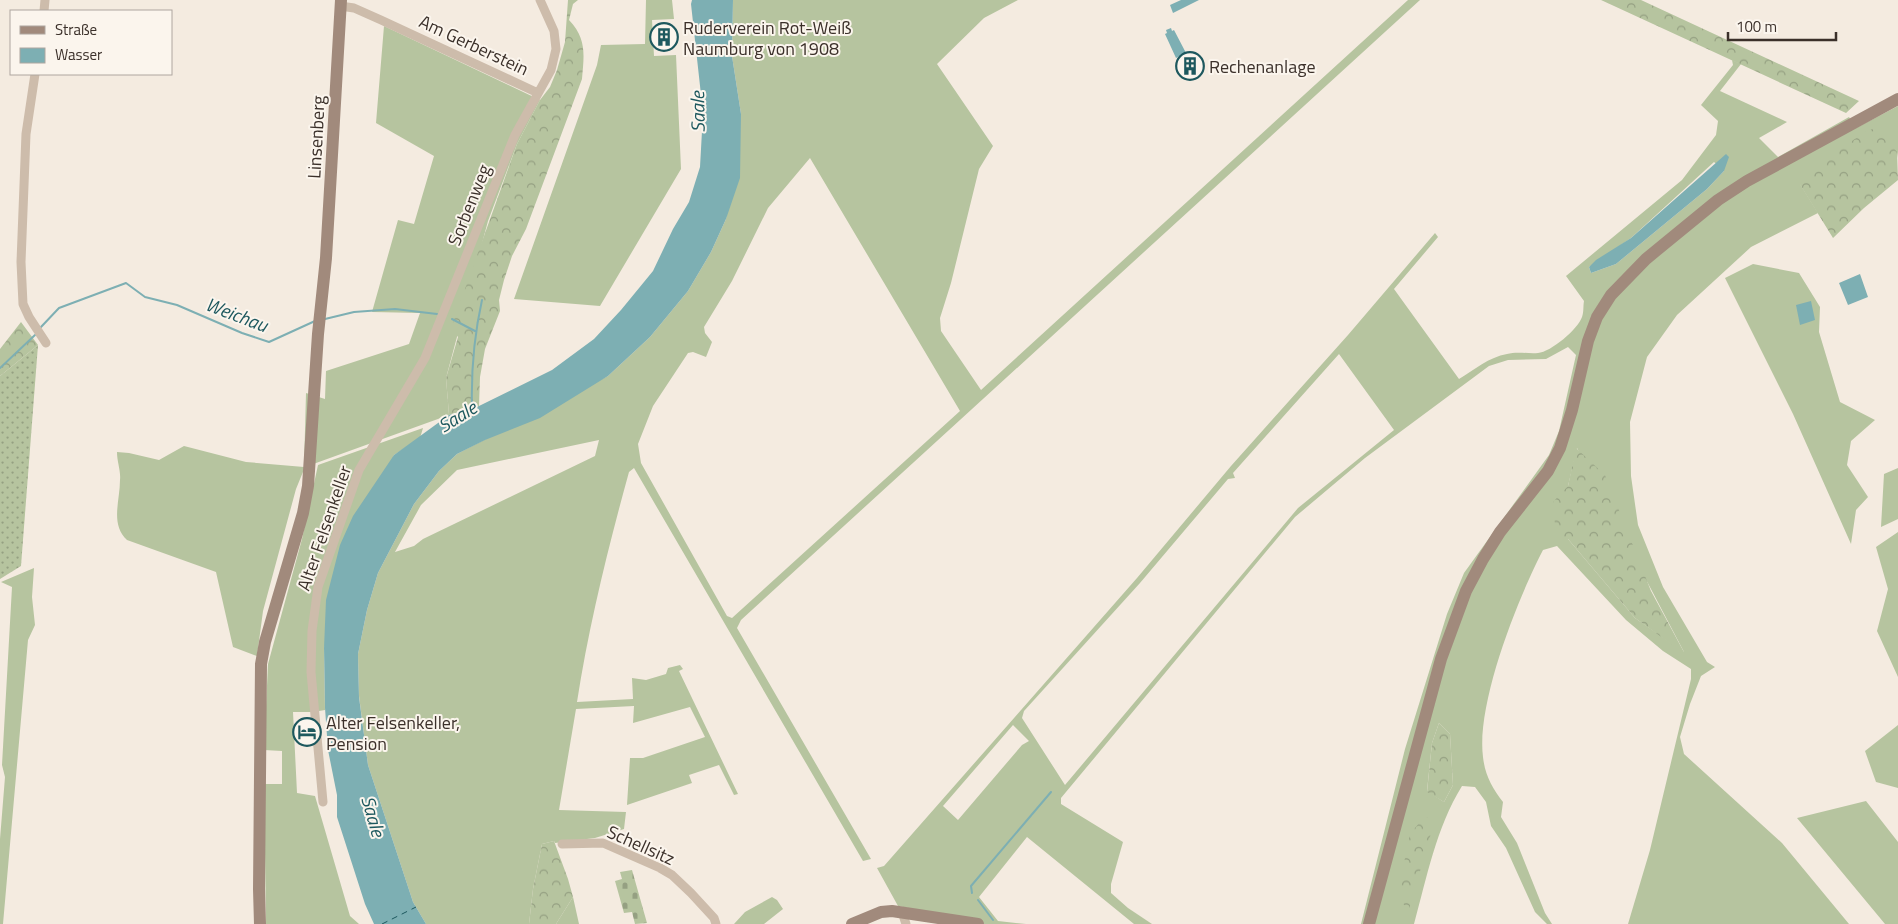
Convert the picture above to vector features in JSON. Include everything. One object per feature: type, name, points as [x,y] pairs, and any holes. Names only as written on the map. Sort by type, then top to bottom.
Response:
[{"type":"street","name":"Sorbenweg","points":[[388,420],[429,350],[515,135],[551,70],[556,49],[553,26],[541,0]]},
{"type":"street","name":"Am Gerberstein","points":[[340,3],[538,93]]},
{"type":"street","name":"Linsenberg","points":[[260,924],[258,890],[262,657],[307,495],[318,334],[325,277],[340,3]]},
{"type":"street","points":[[35,75],[26,134],[21,262],[23,304],[46,343]]},
{"type":"street","points":[[1368,924],[1440,659],[1466,591],[1500,532],[1548,471],[1560,448],[1572,410],[1588,341],[1597,317],[1611,295],[1646,258],[1718,200],[1898,99]]},
{"type":"street","name":"Alter Felsenkeller","points":[[323,802],[312,672],[314,608],[318,587],[352,486],[362,464],[388,420]]},
{"type":"street","name":"Schellsitz","points":[[562,844],[603,842],[660,868],[672,875],[691,893],[714,918],[716,924]]},
{"type":"street","points":[[852,924],[882,912],[892,911],[904,918],[978,924]]},
{"type":"green space","points":[[568,0],[578,0],[573,4],[569,20],[582,41],[584,55],[582,79],[526,229],[512,256],[504,280],[499,300],[500,311],[485,349],[480,377],[479,406],[449,415],[446,378],[458,337],[451,328],[517,144],[540,100],[550,87],[557,70],[565,42]]},
{"type":"green space","points":[[646,0],[672,0],[674,19],[652,20],[654,56],[676,55],[681,169],[600,306],[514,299],[597,65],[601,45],[645,44]]},
{"type":"green space","points":[[733,0],[1018,0],[984,18],[937,64],[993,146],[979,169],[951,283],[940,318],[941,331],[981,390],[1408,0],[1420,0],[741,620],[737,628],[871,859],[863,861],[634,468],[629,472],[606,558],[587,644],[577,702],[633,699],[632,678],[646,680],[666,674],[668,668],[680,665],[683,669],[679,671],[738,794],[734,795],[719,765],[689,775],[692,783],[627,805],[630,758],[643,758],[705,737],[690,707],[633,723],[634,706],[576,709],[559,810],[626,812],[624,829],[595,838],[555,843],[554,841],[542,844],[533,889],[529,924],[426,924],[413,902],[368,765],[359,696],[358,654],[367,610],[378,573],[414,504],[439,471],[457,454],[608,376],[650,337],[688,291],[711,252],[726,219],[741,114],[732,56]],"holes":[[[810,158],[960,411],[732,618],[727,616],[641,463],[638,444],[653,406],[688,353],[693,352],[706,357],[712,342],[705,333],[704,327],[732,281],[768,208]],[[599,440],[595,456],[423,539],[414,546],[395,552],[421,505],[457,470]]]},
{"type":"green space","points":[[1601,0],[1641,0],[1859,101],[1846,113]]},
{"type":"green space","points":[[384,26],[540,100],[517,144],[488,221],[446,378],[449,415],[305,467],[296,489],[263,611],[257,656],[233,647],[216,572],[127,540],[122,534],[117,520],[120,477],[117,452],[159,460],[184,446],[246,462],[304,467],[306,393],[325,399],[326,371],[409,344],[420,313],[372,312],[398,220],[414,224],[434,156],[376,123]]},
{"type":"green space","points":[[1732,60],[1741,64],[1720,91],[1787,122],[1759,138],[1778,157],[1849,117],[1856,128],[1898,106],[1898,158],[1897,152],[1800,184],[1818,213],[1751,247],[1677,315],[1647,357],[1630,422],[1631,476],[1638,525],[1663,587],[1707,662],[1715,667],[1701,676],[1690,704],[1680,737],[1684,754],[1782,843],[1849,924],[1628,924],[1650,850],[1691,679],[1691,669],[1663,651],[1626,620],[1557,546],[1543,550],[1511,622],[1492,680],[1483,735],[1485,770],[1492,786],[1503,802],[1501,817],[1517,843],[1545,913],[1552,924],[1547,924],[1535,912],[1506,848],[1491,826],[1486,802],[1475,787],[1462,786],[1445,819],[1439,836],[1414,924],[1361,924],[1405,749],[1447,614],[1464,573],[1549,455],[1559,431],[1576,355],[1568,347],[1546,359],[1508,360],[1489,366],[1365,458],[1295,517],[1061,798],[1061,804],[1123,842],[1111,884],[1111,893],[1128,908],[1152,924],[1134,924],[1027,837],[979,897],[998,921],[1026,924],[943,924],[935,913],[898,906],[877,868],[884,866],[1137,578],[1231,466],[1348,335],[1435,233],[1438,237],[1394,289],[1459,379],[1488,361],[1500,356],[1515,353],[1538,353],[1550,349],[1575,328],[1583,315],[1584,301],[1566,276],[1682,180],[1716,135],[1718,121],[1701,105],[1733,65]],"holes":[[[1714,162],[1724,171],[1707,189],[1616,264],[1591,273],[1589,267],[1631,238]],[[1339,354],[1394,430],[1298,508],[1065,785],[1022,718],[1024,711],[1140,583],[1228,479],[1235,478],[1233,473]],[[1577,448],[1684,652],[1635,618],[1568,539],[1568,486]],[[1439,723],[1450,734],[1453,785],[1444,802],[1427,791],[1432,743]],[[1013,725],[1029,741],[1022,745],[958,820],[943,806]]]},
{"type":"green space","points":[[1870,129],[1879,130],[1897,152],[1898,180],[1864,208],[1833,238],[1799,183],[1817,164]]},
{"type":"green space","points":[[1753,264],[1799,273],[1820,307],[1819,332],[1840,402],[1875,420],[1851,441],[1847,465],[1868,497],[1856,510],[1851,544],[1793,414],[1725,278]]},
{"type":"green space","points":[[21,322],[38,345],[0,376],[0,349]]},
{"type":"green space","points":[[38,345],[21,566],[0,579],[0,376]]},
{"type":"green space","points":[[423,428],[420,438],[394,455],[324,648],[325,710],[293,712],[297,793],[315,796],[350,916],[359,924],[266,924],[264,784],[282,784],[282,751],[264,750],[268,664],[302,539],[318,465]]},
{"type":"green space","points":[[1576,448],[1605,475],[1651,591],[1685,654],[1635,618],[1568,539],[1556,536],[1553,502],[1568,486]]},
{"type":"green space","points":[[1898,468],[1898,519],[1881,527],[1884,474]]},
{"type":"green space","points":[[1898,532],[1898,677],[1877,631],[1888,589],[1876,547]]},
{"type":"green space","points":[[34,568],[32,597],[35,625],[28,640],[3,924],[0,924],[0,839],[5,777],[2,765],[12,587],[1,582]]},
{"type":"green space","points":[[1439,723],[1450,734],[1453,785],[1444,802],[1427,792],[1432,743]]},
{"type":"green space","points":[[1898,725],[1898,788],[1876,782],[1865,751]]},
{"type":"green space","points":[[1866,801],[1898,842],[1898,924],[1885,924],[1797,818]]},
{"type":"green space","points":[[1425,816],[1434,823],[1407,916],[1399,887],[1410,834]]},
{"type":"green space","points":[[554,841],[573,897],[556,924],[529,924],[533,889],[542,844]]},
{"type":"green space","points":[[632,870],[647,923],[635,924],[632,912],[624,913],[615,881],[622,879],[620,872]]},
{"type":"green space","points":[[573,897],[579,924],[556,924]]},
{"type":"green space","points":[[772,897],[777,900],[783,909],[764,924],[734,924],[745,912]]},
{"type":"water","name":"Saale","points":[[692,0],[733,0],[732,56],[741,114],[740,178],[726,219],[711,252],[688,291],[650,337],[608,376],[540,418],[485,440],[457,454],[439,471],[414,504],[378,573],[367,610],[358,654],[359,697],[368,765],[413,902],[426,924],[374,924],[365,904],[337,817],[337,795],[328,750],[324,648],[326,600],[340,545],[353,516],[394,455],[449,415],[479,406],[552,370],[594,339],[653,271],[673,229],[689,202],[700,167],[703,113]]},
{"type":"water","points":[[1181,0],[1199,0],[1173,13],[1170,5]]},
{"type":"water","points":[[1171,28],[1172,31],[1174,30],[1186,53],[1176,58],[1165,34],[1167,33],[1166,30]]},
{"type":"water","points":[[1726,154],[1729,157],[1724,171],[1707,189],[1616,264],[1591,273],[1589,267],[1596,260],[1631,238]]},
{"type":"water","points":[[1860,274],[1868,297],[1848,305],[1839,283]]},
{"type":"water","points":[[1811,301],[1815,320],[1800,325],[1796,305]]},
{"type":"waterway","name":"Weichau","points":[[41,327],[59,308],[126,283],[145,297],[177,305],[242,333],[269,342],[315,321]]},
{"type":"waterway","name":"Weichau","points":[[472,408],[474,354],[482,300]]},
{"type":"waterway","name":"Weichau","points":[[325,319],[354,312],[395,309],[437,314]]},
{"type":"waterway","name":"Weichau","points":[[452,319],[475,331]]},
{"type":"waterway","name":"Weichau","points":[[0,368],[35,335]]},
{"type":"waterway","points":[[972,893],[971,886],[1051,792]]},
{"type":"waterway","points":[[978,900],[993,920]]},
{"type":"ferry route","points":[[382,924],[416,907]]},
{"type":"place","name":"Ruderverein Rot-Weiß Naumburg von 1908","points":[[664,37]]},
{"type":"place","name":"Rechenanlage","points":[[1190,66]]},
{"type":"place","name":"Alter Felsenkeller, Pension","points":[[307,732]]}]
